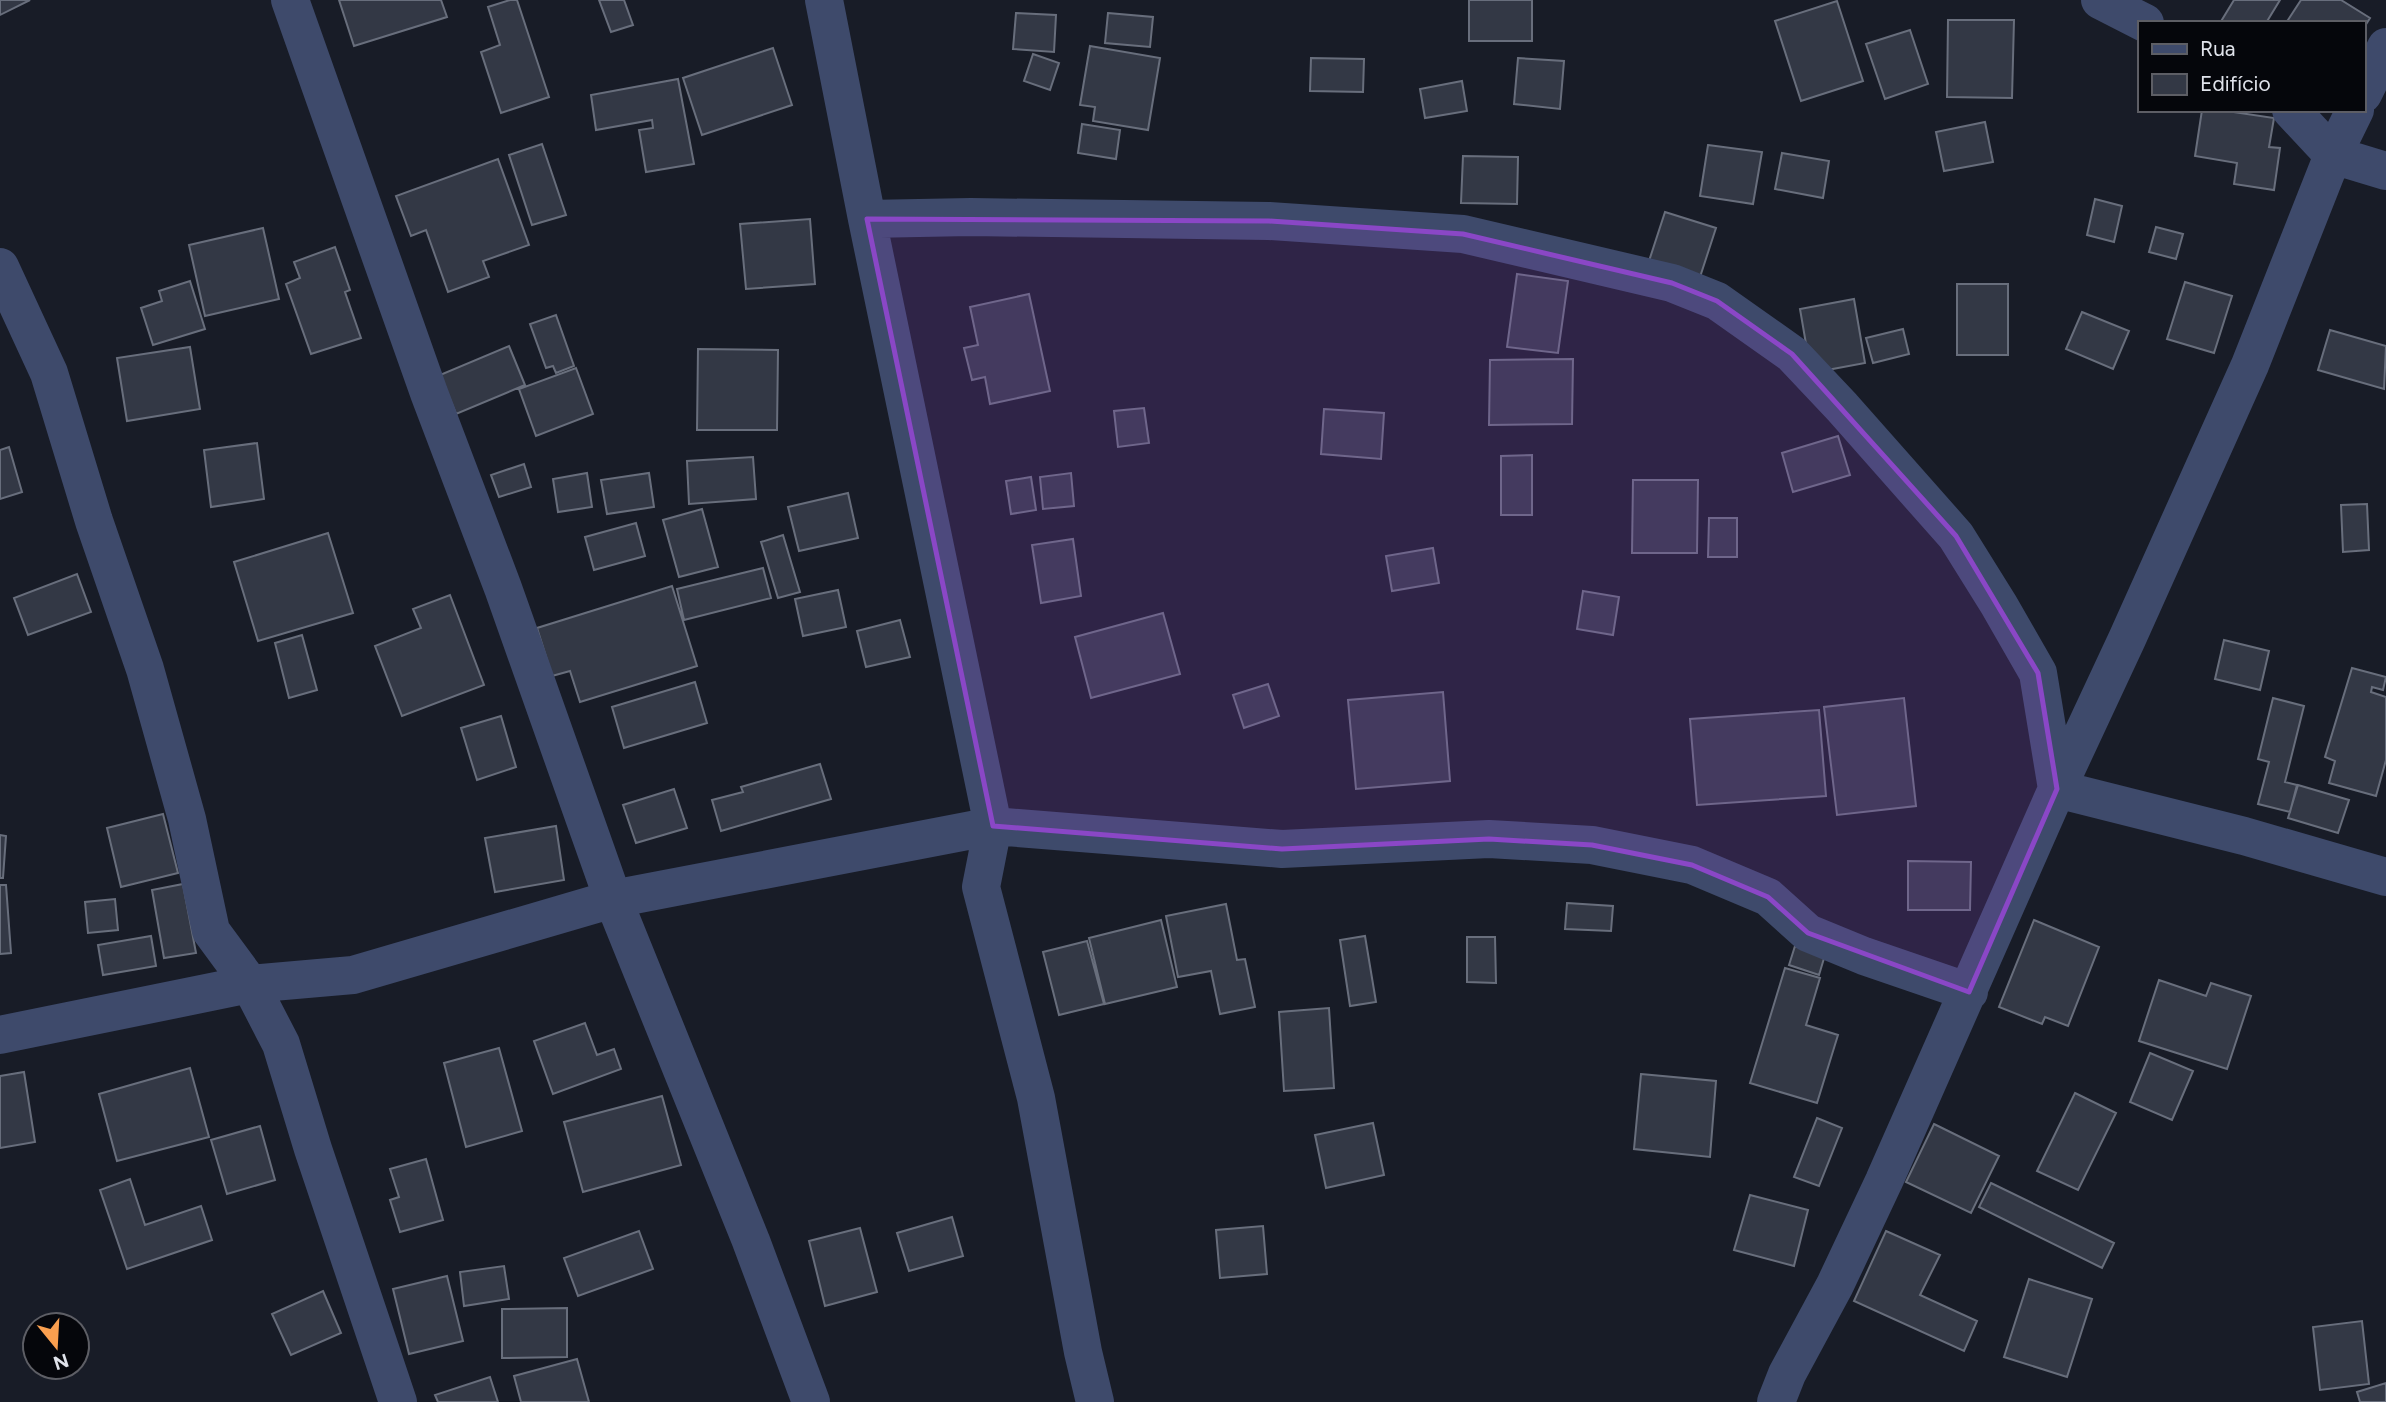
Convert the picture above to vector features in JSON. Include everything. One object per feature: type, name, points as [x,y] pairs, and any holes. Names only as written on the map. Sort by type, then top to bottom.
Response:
[{"type":"street","points":[[290,0],[613,899],[751,1241],[811,1402]]},
{"type":"street","points":[[824,0],[993,826],[981,887],[1036,1098],[1080,1339],[1095,1402]]},
{"type":"street","points":[[2100,0],[2141,21]]},
{"type":"street","points":[[2365,90],[2386,47]]},
{"type":"street","points":[[2293,112],[2333,155],[2386,171]]},
{"type":"street","points":[[1776,1402],[1787,1374],[1835,1285],[1884,1181],[2057,789],[2250,365],[2333,155],[2354,112]]},
{"type":"street","points":[[867,219],[971,217],[1269,221],[1463,234],[1672,283],[1717,301],[1792,354],[1956,536],[2000,605],[2038,673],[2057,789]]},
{"type":"street","points":[[0,267],[49,373],[94,521],[145,668],[187,819],[211,931],[250,984],[281,1044],[313,1149],[398,1402]]},
{"type":"street","points":[[2057,789],[2244,836],[2386,877]]},
{"type":"street","points":[[0,1035],[250,984],[353,975],[613,899],[993,826],[1282,849],[1489,839],[1592,845],[1692,865],[1768,897],[1808,933],[1864,956],[1969,992]]},
{"type":"highlighted area","points":[[867,219],[1269,221],[1463,234],[1672,283],[1717,301],[1792,354],[1956,536],[2038,673],[2057,789],[1969,992],[1808,933],[1768,897],[1692,865],[1592,845],[1489,839],[1282,849],[993,826]]},
{"type":"building","points":[[0,0],[30,0],[0,15]]},
{"type":"building","points":[[339,0],[441,0],[447,17],[354,46]]},
{"type":"building","points":[[517,0],[549,97],[501,113],[481,52],[500,45],[488,7]]},
{"type":"building","points":[[599,0],[624,0],[633,25],[611,32]]},
{"type":"building","points":[[1469,0],[1532,0],[1532,41],[1469,41]]},
{"type":"building","points":[[2234,0],[2280,0],[2267,21],[2221,21]]},
{"type":"building","points":[[2301,0],[2341,0],[2370,18],[2365,26],[2365,21],[2287,21]]},
{"type":"building","points":[[1837,1],[1863,81],[1801,101],[1775,21]]},
{"type":"building","points":[[1016,13],[1056,15],[1054,52],[1013,49]]},
{"type":"building","points":[[1108,13],[1153,17],[1150,47],[1105,43]]},
{"type":"building","points":[[1948,20],[2014,20],[2012,98],[1947,97]]},
{"type":"building","points":[[1910,30],[1928,84],[1885,99],[1866,44]]},
{"type":"building","points":[[1090,46],[1160,58],[1148,130],[1093,121],[1095,107],[1080,105]]},
{"type":"building","points":[[773,48],[792,105],[702,135],[683,78]]},
{"type":"building","points":[[1033,54],[1059,63],[1050,90],[1024,81]]},
{"type":"building","points":[[1311,58],[1364,59],[1363,92],[1310,91]]},
{"type":"building","points":[[1518,58],[1564,61],[1560,109],[1514,104]]},
{"type":"building","points":[[678,79],[694,164],[646,172],[639,130],[653,128],[652,120],[596,130],[591,95]]},
{"type":"building","points":[[1462,81],[1467,111],[1425,118],[1420,89]]},
{"type":"building","points":[[2202,112],[2234,112],[2274,118],[2269,147],[2280,148],[2274,190],[2234,184],[2237,163],[2195,156]]},
{"type":"building","points":[[1985,122],[1993,162],[1944,171],[1936,132]]},
{"type":"building","points":[[1082,124],[1120,130],[1116,159],[1078,153]]},
{"type":"building","points":[[542,144],[566,215],[532,225],[509,155]]},
{"type":"building","points":[[1708,145],[1762,152],[1753,204],[1700,196]]},
{"type":"building","points":[[1782,153],[1829,161],[1823,198],[1775,189]]},
{"type":"building","points":[[1463,156],[1518,157],[1517,204],[1461,203]]},
{"type":"building","points":[[498,159],[529,245],[483,261],[489,277],[448,292],[426,230],[411,236],[396,196]]},
{"type":"building","points":[[2095,199],[2122,206],[2114,242],[2087,235]]},
{"type":"building","points":[[1665,212],[1716,228],[1700,277],[1649,261]]},
{"type":"building","points":[[810,219],[815,284],[746,289],[740,224]]},
{"type":"building","points":[[2156,227],[2183,234],[2176,259],[2149,252]]},
{"type":"building","points":[[263,228],[279,299],[205,316],[189,245]]},
{"type":"building","points":[[335,247],[350,290],[345,292],[361,338],[311,354],[286,284],[300,278],[294,262]]},
{"type":"building","points":[[1517,274],[1568,281],[1558,353],[1507,347]]},
{"type":"building","points":[[190,281],[205,329],[153,345],[141,308],[162,301],[159,291]]},
{"type":"building","points":[[2185,282],[2232,296],[2214,353],[2167,339]]},
{"type":"building","points":[[1957,284],[2008,284],[2008,355],[1957,355]]},
{"type":"building","points":[[1029,294],[1050,391],[990,404],[985,377],[972,380],[964,348],[978,345],[970,307]]},
{"type":"building","points":[[1854,299],[1865,363],[1811,373],[1800,309]]},
{"type":"building","points":[[2082,312],[2129,331],[2113,369],[2066,349]]},
{"type":"building","points":[[556,315],[574,366],[556,373],[553,366],[546,368],[530,324]]},
{"type":"building","points":[[1903,329],[1909,354],[1873,363],[1866,338]]},
{"type":"building","points":[[2330,330],[2386,346],[2384,389],[2318,370]]},
{"type":"building","points":[[509,346],[525,385],[456,414],[440,375]]},
{"type":"building","points":[[190,347],[200,409],[127,421],[117,358]]},
{"type":"building","points":[[698,349],[778,350],[777,430],[697,430]]},
{"type":"building","points":[[1573,359],[1572,424],[1489,425],[1490,360]]},
{"type":"building","points":[[576,368],[593,414],[536,436],[519,389]]},
{"type":"building","points":[[1144,408],[1149,443],[1118,447],[1114,411]]},
{"type":"building","points":[[1324,409],[1384,413],[1381,459],[1321,454]]},
{"type":"building","points":[[1838,436],[1850,475],[1793,492],[1782,453]]},
{"type":"building","points":[[257,443],[264,499],[211,507],[204,450]]},
{"type":"building","points":[[9,447],[22,492],[0,499],[0,450]]},
{"type":"building","points":[[1532,455],[1532,515],[1501,515],[1501,456]]},
{"type":"building","points":[[753,457],[756,499],[689,504],[687,461]]},
{"type":"building","points":[[524,464],[531,487],[499,497],[491,475]]},
{"type":"building","points":[[587,473],[592,507],[558,512],[553,479]]},
{"type":"building","points":[[649,473],[654,507],[607,514],[601,480]]},
{"type":"building","points":[[1071,473],[1074,506],[1043,509],[1040,477]]},
{"type":"building","points":[[1031,477],[1036,510],[1011,514],[1006,481]]},
{"type":"building","points":[[1633,480],[1698,480],[1697,553],[1632,553]]},
{"type":"building","points":[[848,493],[858,538],[799,551],[788,507]]},
{"type":"building","points":[[2367,504],[2369,550],[2343,552],[2341,505]]},
{"type":"building","points":[[702,509],[718,567],[679,577],[663,520]]},
{"type":"building","points":[[1709,518],[1737,518],[1737,557],[1708,557]]},
{"type":"building","points":[[636,523],[645,556],[594,570],[585,537]]},
{"type":"building","points":[[328,533],[353,613],[258,641],[234,562]]},
{"type":"building","points":[[783,535],[800,592],[778,598],[761,542]]},
{"type":"building","points":[[1073,539],[1081,596],[1041,603],[1032,545]]},
{"type":"building","points":[[1433,548],[1439,583],[1392,591],[1386,556]]},
{"type":"building","points":[[763,568],[771,598],[684,620],[677,589]]},
{"type":"building","points":[[77,574],[91,612],[28,635],[14,598]]},
{"type":"building","points":[[672,586],[697,666],[580,702],[570,671],[552,676],[537,628]]},
{"type":"building","points":[[838,590],[846,627],[803,636],[795,599]]},
{"type":"building","points":[[1583,591],[1619,597],[1613,635],[1577,629]]},
{"type":"building","points":[[450,595],[484,685],[402,716],[375,646],[421,628],[413,609]]},
{"type":"building","points":[[1163,613],[1180,674],[1091,698],[1075,637]]},
{"type":"building","points":[[900,620],[910,657],[866,667],[857,631]]},
{"type":"building","points":[[302,635],[317,690],[289,698],[275,643]]},
{"type":"building","points":[[2224,640],[2269,651],[2260,690],[2215,679]]},
{"type":"building","points":[[2352,668],[2386,677],[2383,690],[2372,687],[2371,692],[2386,697],[2386,760],[2376,796],[2329,783],[2335,761],[2325,757]]},
{"type":"building","points":[[695,682],[707,723],[624,748],[612,707]]},
{"type":"building","points":[[1268,684],[1279,716],[1244,728],[1233,695]]},
{"type":"building","points":[[1443,692],[1450,781],[1356,789],[1348,700]]},
{"type":"building","points":[[1904,698],[1916,806],[1837,815],[1824,707]]},
{"type":"building","points":[[2273,698],[2304,706],[2285,782],[2297,785],[2290,812],[2258,804],[2269,762],[2258,759]]},
{"type":"building","points":[[1819,710],[1826,796],[1697,805],[1690,719]]},
{"type":"building","points":[[501,716],[516,767],[477,780],[461,728]]},
{"type":"building","points":[[820,764],[831,799],[721,831],[712,800],[743,792],[741,787]]},
{"type":"building","points":[[2298,785],[2349,800],[2338,833],[2288,818]]},
{"type":"building","points":[[674,789],[687,828],[636,843],[623,805]]},
{"type":"building","points":[[163,814],[178,873],[121,887],[107,828]]},
{"type":"building","points":[[556,826],[564,880],[495,892],[485,838]]},
{"type":"building","points":[[0,835],[6,836],[3,878],[0,878]]},
{"type":"building","points":[[1908,861],[1971,862],[1970,910],[1908,910]]},
{"type":"building","points":[[183,884],[196,953],[164,958],[152,890]]},
{"type":"building","points":[[0,885],[6,885],[11,953],[0,954]]},
{"type":"building","points":[[115,899],[118,930],[88,933],[85,902]]},
{"type":"building","points":[[1567,903],[1613,906],[1611,931],[1565,929]]},
{"type":"building","points":[[1226,904],[1237,960],[1245,959],[1255,1007],[1220,1014],[1211,971],[1178,977],[1166,916]]},
{"type":"building","points":[[1161,920],[1177,987],[1105,1004],[1089,938]]},
{"type":"building","points":[[2034,920],[2099,947],[2068,1026],[2045,1017],[2042,1024],[1999,1007]]},
{"type":"building","points":[[151,936],[156,966],[103,975],[98,945]]},
{"type":"building","points":[[1365,936],[1376,1002],[1350,1006],[1340,940]]},
{"type":"building","points":[[1467,937],[1495,937],[1496,983],[1467,982]]},
{"type":"building","points":[[1087,941],[1104,1004],[1059,1015],[1043,952]]},
{"type":"building","points":[[1795,946],[1825,955],[1819,975],[1789,965]]},
{"type":"building","points":[[1785,968],[1820,978],[1806,1025],[1838,1035],[1817,1103],[1750,1083]]},
{"type":"building","points":[[2159,980],[2206,996],[2211,983],[2251,996],[2227,1069],[2139,1041]]},
{"type":"building","points":[[1329,1008],[1334,1088],[1284,1091],[1279,1012]]},
{"type":"building","points":[[585,1023],[597,1055],[614,1049],[621,1069],[553,1094],[534,1041]]},
{"type":"building","points":[[499,1048],[522,1131],[466,1147],[444,1063]]},
{"type":"building","points":[[2150,1053],[2193,1071],[2172,1120],[2130,1102]]},
{"type":"building","points":[[190,1068],[209,1137],[117,1161],[99,1094]]},
{"type":"building","points":[[24,1072],[35,1142],[0,1148],[0,1076]]},
{"type":"building","points":[[1641,1074],[1716,1081],[1710,1157],[1634,1149]]},
{"type":"building","points":[[2075,1093],[2116,1113],[2078,1190],[2037,1171]]},
{"type":"building","points":[[662,1096],[681,1165],[583,1192],[564,1122]]},
{"type":"building","points":[[1817,1118],[1842,1128],[1819,1186],[1794,1177]]},
{"type":"building","points":[[1373,1123],[1384,1175],[1326,1188],[1315,1135]]},
{"type":"building","points":[[1934,1124],[1999,1156],[1971,1213],[1906,1182]]},
{"type":"building","points":[[260,1126],[275,1180],[227,1194],[211,1140]]},
{"type":"building","points":[[426,1159],[443,1220],[400,1232],[390,1200],[399,1197],[390,1169]]},
{"type":"building","points":[[130,1179],[145,1225],[201,1206],[212,1240],[127,1269],[100,1190]]},
{"type":"building","points":[[1991,1183],[2114,1243],[2102,1268],[1979,1207]]},
{"type":"building","points":[[1750,1195],[1808,1210],[1794,1266],[1734,1250]]},
{"type":"building","points":[[952,1217],[963,1256],[909,1271],[897,1233]]},
{"type":"building","points":[[1263,1226],[1267,1274],[1220,1278],[1216,1230]]},
{"type":"building","points":[[860,1228],[877,1292],[825,1306],[809,1241]]},
{"type":"building","points":[[639,1231],[653,1269],[578,1296],[564,1258]]},
{"type":"building","points":[[1886,1231],[1940,1255],[1920,1295],[1977,1321],[1964,1351],[1854,1301]]},
{"type":"building","points":[[504,1266],[509,1299],[464,1306],[460,1272]]},
{"type":"building","points":[[447,1276],[463,1341],[409,1354],[393,1289]]},
{"type":"building","points":[[2029,1279],[2092,1299],[2067,1377],[2004,1357]]},
{"type":"building","points":[[323,1291],[341,1333],[291,1355],[272,1314]]},
{"type":"building","points":[[567,1308],[567,1357],[502,1358],[502,1309]]},
{"type":"building","points":[[2362,1321],[2369,1384],[2320,1390],[2313,1327]]},
{"type":"building","points":[[577,1359],[589,1402],[521,1402],[514,1376]]},
{"type":"building","points":[[490,1377],[498,1402],[438,1402],[435,1395]]},
{"type":"building","points":[[2386,1383],[2386,1402],[2360,1402],[2357,1392]]}]
